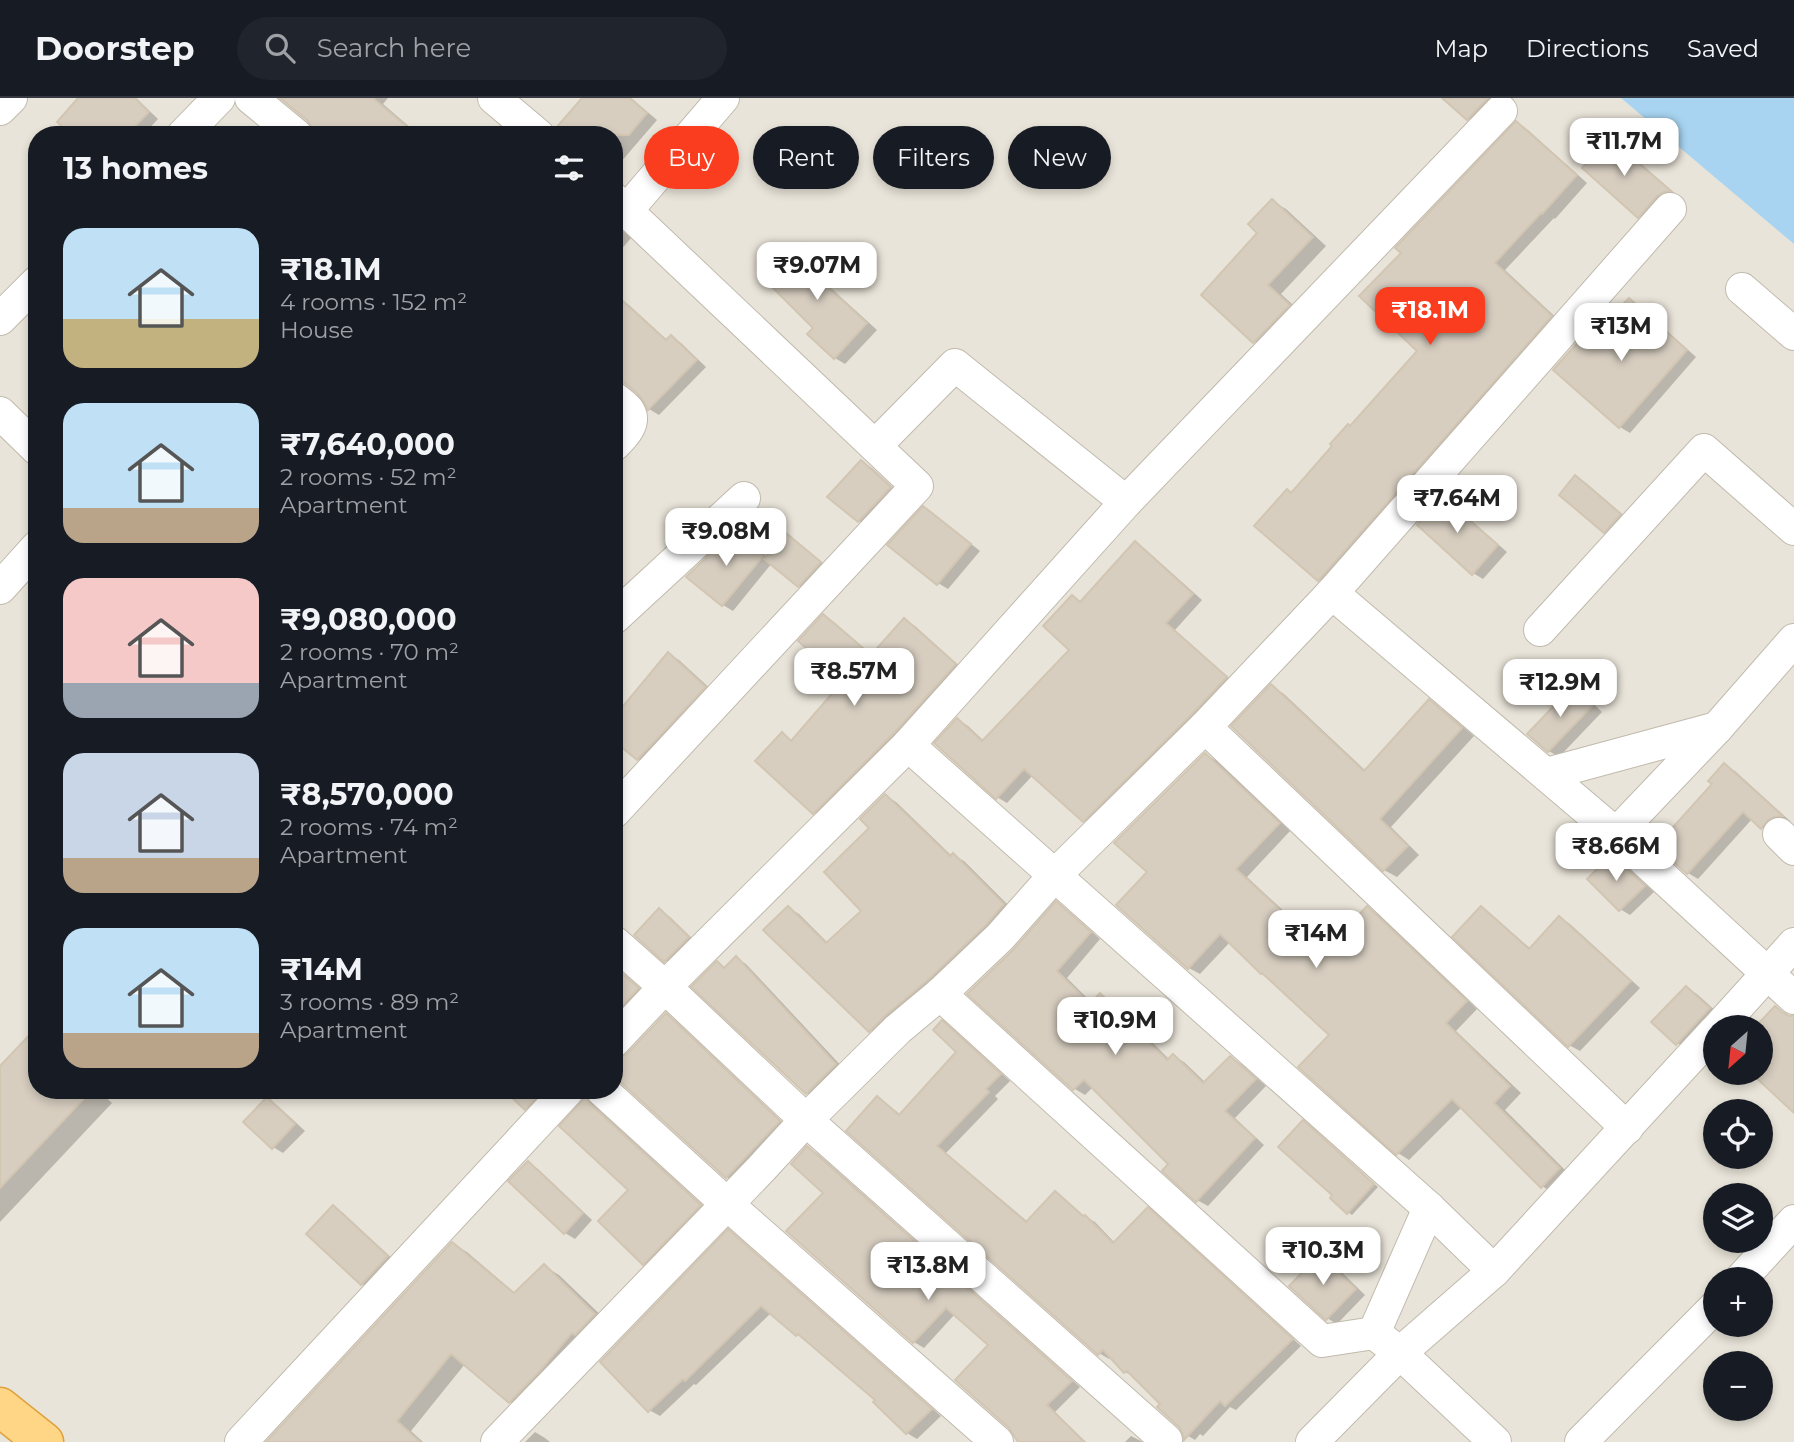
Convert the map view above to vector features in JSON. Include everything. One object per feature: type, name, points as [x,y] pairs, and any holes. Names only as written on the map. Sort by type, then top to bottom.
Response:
[{"type":"highway","points":[[0,1407],[44,1442]]},
{"type":"street","points":[[0,110],[11,98]]},
{"type":"street","points":[[192,126],[219,98]]},
{"type":"street","points":[[251,98],[285,126]]},
{"type":"street","points":[[494,98],[527,126]]},
{"type":"street","points":[[623,201],[723,98]]},
{"type":"street","points":[[623,1031],[908,745],[1126,502],[1501,111]]},
{"type":"street","points":[[623,207],[917,485],[623,802]]},
{"type":"street","points":[[497,1442],[806,1121],[898,1030],[1000,937],[1054,876],[1205,727],[1332,593],[1670,209]]},
{"type":"street","points":[[1742,289],[1794,334]]},
{"type":"street","points":[[0,318],[28,291]]},
{"type":"street","points":[[875,446],[955,365],[1126,502]]},
{"type":"street","points":[[623,405],[629,410],[631,423],[623,436]]},
{"type":"street","points":[[0,413],[28,440]]},
{"type":"street","points":[[1540,630],[1704,450],[1794,529]]},
{"type":"street","points":[[623,610],[744,498]]},
{"type":"street","points":[[0,588],[28,557]]},
{"type":"street","points":[[1332,593],[1616,834],[1794,998]]},
{"type":"street","points":[[1616,834],[1717,728],[1794,640]]},
{"type":"street","points":[[1205,727],[1627,1128]]},
{"type":"street","points":[[1547,774],[1717,728]]},
{"type":"street","points":[[908,745],[1429,1208],[1494,1270]]},
{"type":"street","points":[[1730,1015],[1794,944]]},
{"type":"street","points":[[623,950],[806,1121],[1166,1440]]},
{"type":"street","points":[[940,994],[1322,1341],[1374,1334],[1400,1353],[1495,1442]]},
{"type":"street","points":[[1312,1442],[1400,1353],[1494,1270],[1703,1044]]},
{"type":"street","points":[[241,1442],[560,1099]]},
{"type":"street","points":[[612,1099],[997,1442]]},
{"type":"street","points":[[1374,1334],[1429,1208]]},
{"type":"street","points":[[1752,1267],[1794,1221]]},
{"type":"street","points":[[1581,1442],[1703,1319]]},
{"type":"shaded area","points":[[0,98],[1794,98],[1794,1442],[0,1442]]},
{"type":"water","points":[[1621,98],[1794,98],[1794,244]]},
{"type":"building","points":[[78,98],[135,98],[149,112],[136,126],[61,126],[57,122]]},
{"type":"building","points":[[280,98],[373,98],[406,126],[311,126]]},
{"type":"building","points":[[582,98],[630,98],[647,113],[629,135],[623,135],[623,126],[558,126]]},
{"type":"building","points":[[1442,98],[1488,98],[1467,120]]},
{"type":"building","points":[[1516,121],[1577,175],[1495,263],[1552,316],[1318,581],[1254,526],[1287,489],[1291,493],[1332,446],[1330,444],[1348,424],[1350,426],[1417,351],[1359,296],[1401,253],[1395,248]]},
{"type":"building","points":[[1609,137],[1671,191],[1657,196],[1638,218],[1582,168]]},
{"type":"building","points":[[1272,199],[1313,237],[1268,285],[1290,305],[1253,343],[1201,295],[1257,233],[1248,224]]},
{"type":"building","points":[[806,243],[825,262],[814,274],[867,323],[834,359],[807,334],[813,328],[767,282]]},
{"type":"building","points":[[1629,298],[1687,350],[1619,428],[1553,370],[1580,340],[1585,345]]},
{"type":"building","points":[[623,301],[666,340],[671,335],[697,360],[648,410],[637,393],[625,383]]},
{"type":"building","points":[[861,460],[891,487],[858,522],[827,497]]},
{"type":"building","points":[[1575,475],[1621,514],[1604,533],[1559,495]]},
{"type":"building","points":[[1442,496],[1498,545],[1472,575],[1417,525]]},
{"type":"building","points":[[923,506],[971,544],[937,585],[887,545]]},
{"type":"building","points":[[735,531],[764,555],[722,606],[686,577]]},
{"type":"building","points":[[786,533],[821,562],[798,587],[764,559]]},
{"type":"building","points":[[1135,541],[1193,594],[1166,623],[1227,677],[1083,822],[1024,769],[996,799],[934,743],[957,718],[982,741],[1069,650],[1043,626],[1072,595],[1080,602]]},
{"type":"building","points":[[823,614],[871,655],[904,618],[956,664],[895,732],[813,814],[755,761],[782,732],[791,741],[843,681],[798,641]]},
{"type":"building","points":[[668,652],[706,687],[637,760],[623,748],[623,706]]},
{"type":"building","points":[[1271,684],[1364,771],[1429,699],[1462,728],[1380,819],[1408,846],[1383,871],[1231,726]]},
{"type":"building","points":[[1573,686],[1593,705],[1548,752],[1527,734]]},
{"type":"building","points":[[1205,753],[1280,823],[1236,869],[1325,951],[1367,906],[1467,1001],[1446,1023],[1510,1086],[1494,1103],[1560,1168],[1541,1188],[1452,1099],[1396,1155],[1298,1067],[1329,1035],[1220,934],[1188,969],[1116,905],[1147,872],[1114,843]]},
{"type":"building","points":[[1724,763],[1783,816],[1767,821],[1761,829],[1743,812],[1687,874],[1656,846],[1712,784],[1708,781]]},
{"type":"building","points":[[885,794],[950,856],[953,853],[1004,904],[987,924],[928,980],[869,1032],[763,930],[788,906],[826,943],[861,911],[824,872],[869,828],[860,819]]},
{"type":"building","points":[[1611,855],[1645,886],[1619,911],[1587,879]]},
{"type":"building","points":[[1056,901],[1091,932],[1057,971],[1090,1004],[1100,993],[1167,1060],[1173,1054],[1203,1083],[1230,1056],[1256,1079],[1225,1111],[1255,1138],[1196,1202],[1162,1171],[1168,1164],[1084,1080],[1073,1090],[967,994],[1013,950]]},
{"type":"building","points":[[1481,906],[1529,949],[1559,916],[1631,981],[1568,1047],[1452,937]]},
{"type":"building","points":[[659,908],[689,937],[664,962],[634,935]]},
{"type":"building","points":[[736,956],[836,1064],[806,1094],[691,987],[717,961],[724,968]]},
{"type":"building","points":[[623,975],[639,988],[623,1005]]},
{"type":"building","points":[[1686,986],[1710,1008],[1676,1045],[1651,1022]]},
{"type":"building","points":[[1775,1006],[1789,1016],[1794,1016],[1794,1113],[1764,1085],[1773,1085],[1773,1015],[1766,1015]]},
{"type":"building","points":[[666,1013],[780,1121],[726,1178],[623,1084],[623,1056]]},
{"type":"building","points":[[942,1020],[1001,1074],[986,1089],[989,1092],[937,1146],[1026,1222],[1055,1191],[1085,1215],[1113,1243],[1148,1207],[1293,1339],[1225,1406],[1220,1401],[1184,1440],[1179,1427],[1157,1407],[1160,1404],[1127,1371],[1124,1373],[1103,1350],[1098,1355],[846,1131],[877,1096],[899,1115],[956,1052],[933,1030]]},
{"type":"building","points":[[28,1036],[28,1099],[84,1099],[0,1188],[0,1066]]},
{"type":"building","points":[[265,1099],[269,1099],[295,1124],[272,1149],[243,1122]]},
{"type":"building","points":[[513,1099],[535,1099],[525,1110]]},
{"type":"building","points":[[587,1099],[701,1205],[643,1265],[598,1221],[628,1190],[559,1126]]},
{"type":"building","points":[[1303,1120],[1374,1184],[1347,1214],[1330,1198],[1332,1195],[1278,1147]]},
{"type":"building","points":[[807,1146],[1072,1381],[1047,1405],[1084,1442],[1018,1442],[1009,1428],[955,1380],[988,1345],[946,1308],[913,1343],[786,1231],[823,1193],[791,1164]]},
{"type":"building","points":[[528,1161],[583,1213],[564,1234],[508,1181]]},
{"type":"building","points":[[333,1205],[388,1256],[361,1285],[306,1234]]},
{"type":"building","points":[[728,1229],[932,1409],[906,1434],[873,1402],[875,1400],[761,1306],[685,1381],[683,1379],[648,1412],[600,1362]]},
{"type":"building","points":[[452,1242],[514,1293],[544,1264],[595,1314],[575,1335],[572,1333],[509,1403],[451,1354],[397,1421],[420,1442],[266,1442]]},
{"type":"building","points":[[1320,1254],[1356,1289],[1326,1320],[1289,1286]]}]
